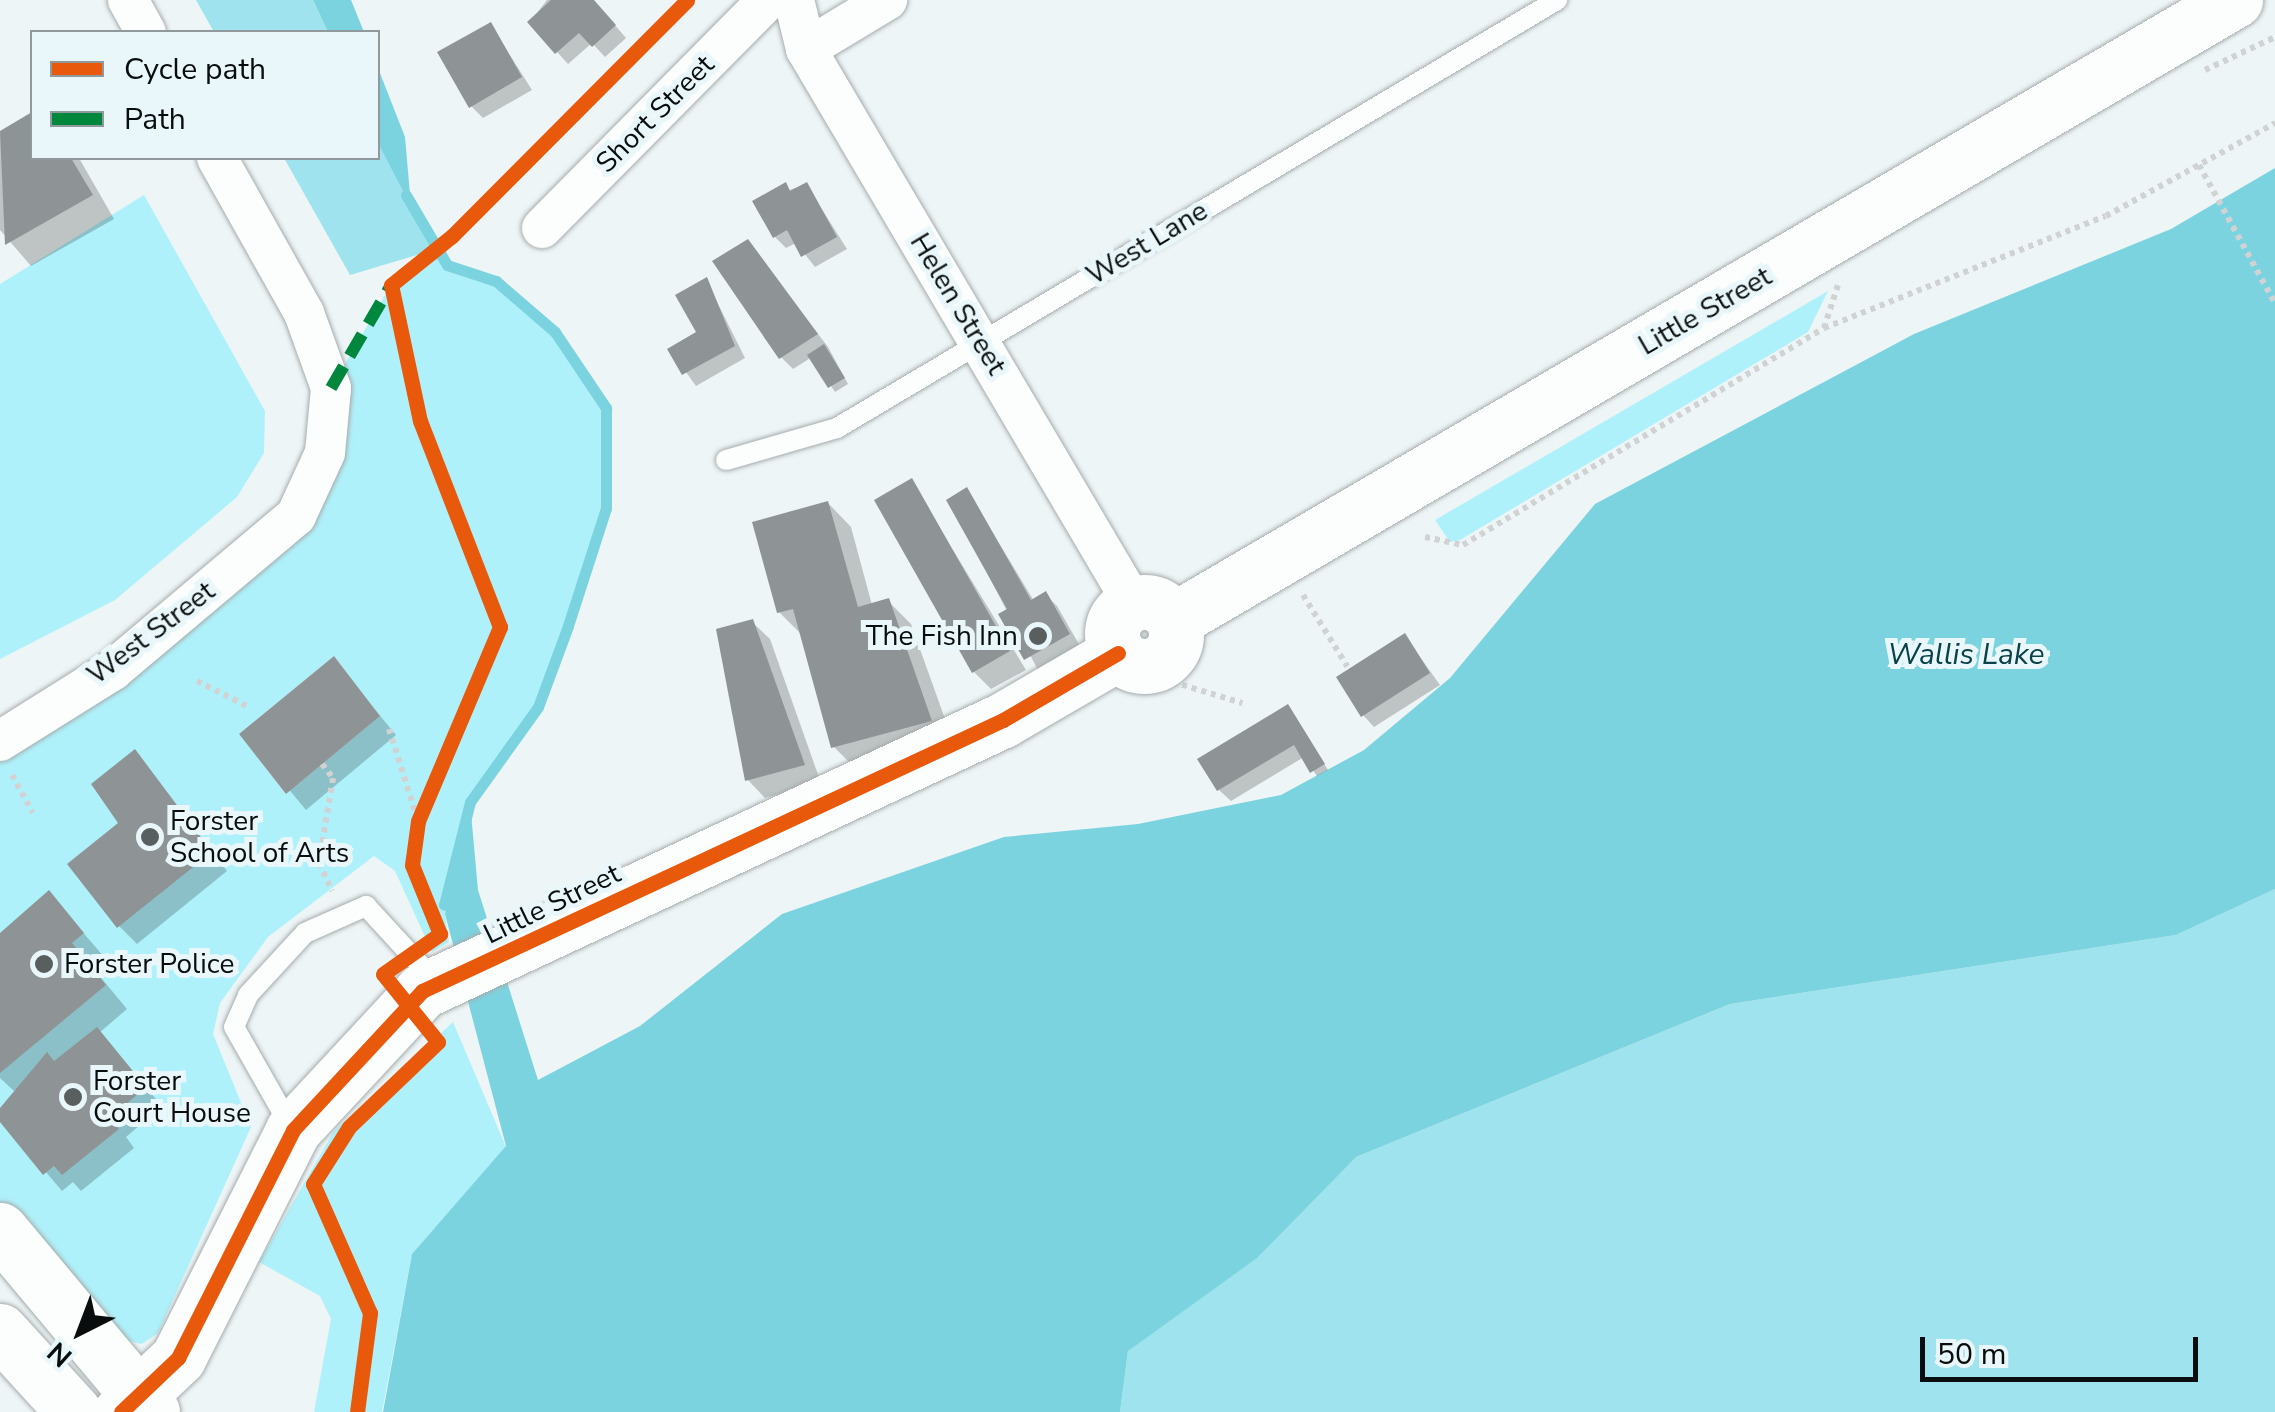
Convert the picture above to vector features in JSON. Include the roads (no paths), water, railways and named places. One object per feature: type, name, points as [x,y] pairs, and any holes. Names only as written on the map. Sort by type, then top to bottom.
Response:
[{"type":"street","points":[[128,0],[145,30]]},
{"type":"street","name":"Short Street","points":[[542,228],[768,0]]},
{"type":"street","name":"Helen Street","points":[[794,0],[806,49],[981,342],[1147,639]]},
{"type":"street","points":[[806,49],[887,0]]},
{"type":"street","name":"Little Street","points":[[138,1406],[178,1358],[294,1130],[436,983],[506,956],[1003,720],[2236,0]]},
{"type":"street","name":"West Street","points":[[0,741],[112,670],[296,516],[326,453],[331,388],[304,312],[218,160]]},
{"type":"street","points":[[0,1230],[138,1406]]},
{"type":"street","points":[[0,1331],[74,1412]]},
{"type":"lane","name":"West Lane","points":[[726,460],[837,428],[1556,0]]},
{"type":"lane","points":[[294,1130],[234,1027],[248,995],[305,933],[341,910],[366,906],[436,983]]},
{"type":"water","points":[[313,0],[351,0],[363,30],[327,30]]},
{"type":"water","points":[[380,73],[405,137],[411,206],[380,147]]},
{"type":"water","name":"Wallis Lake","points":[[2275,168],[2275,889],[2176,935],[1730,1004],[1356,1157],[1257,1258],[1128,1351],[1120,1412],[383,1412],[412,1254],[506,1146],[445,914],[470,802],[478,890],[538,1080],[640,1026],[782,914],[1004,837],[1138,824],[1281,795],[1364,750],[1450,678],[1595,504],[1914,334],[2171,229]]},
{"type":"waterway","points":[[406,195],[447,265],[496,281],[555,332],[606,408],[606,508],[568,626],[538,707],[470,802],[444,905]]},
{"type":"place","name":"The Fish Inn","points":[[1038,636]]},
{"type":"place","name":"Forster School of Arts","points":[[150,837]]},
{"type":"place","name":"Forster Police","points":[[44,964]]},
{"type":"place","name":"Forster Court House","points":[[73,1097]]}]
